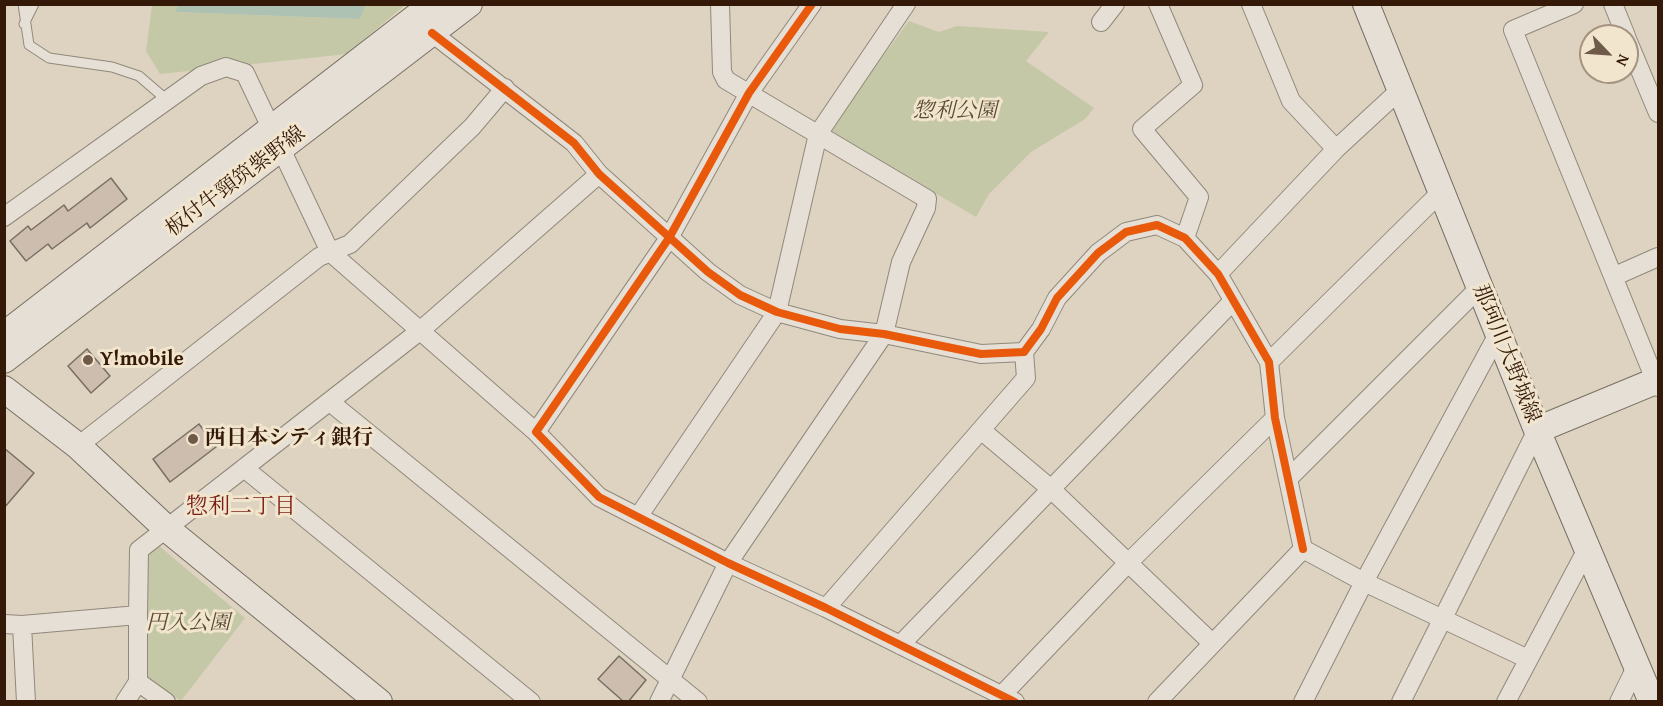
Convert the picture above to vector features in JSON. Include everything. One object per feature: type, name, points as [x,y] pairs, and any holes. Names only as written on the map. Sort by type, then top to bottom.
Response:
[{"type":"main road","name":"板付牛頸筑紫野線","points":[[4,360],[276,138],[433,4]]},
{"type":"main road","name":"板付牛頸筑紫野線","points":[[4,334],[276,138],[432,33],[469,4]]},
{"type":"main road","name":"那珂川大野城線","points":[[1376,9],[1401,89],[1479,288],[1586,550],[1652,702]]},
{"type":"main road","points":[[1537,430],[1658,382]]},
{"type":"main road","points":[[4,389],[78,446],[167,529],[379,702]]},
{"type":"street","points":[[659,702],[728,563],[884,334],[900,262],[926,208],[927,199],[726,80],[722,72],[720,4]]},
{"type":"street","points":[[536,432],[669,238],[749,93],[812,4]]},
{"type":"street","points":[[638,517],[777,312],[818,134],[906,4]]},
{"type":"street","points":[[1101,22],[1116,4]]},
{"type":"street","points":[[1158,4],[1193,85],[1142,129],[1199,197],[1185,238]]},
{"type":"street","points":[[1251,4],[1291,100],[1336,148]]},
{"type":"street","points":[[1574,4],[1512,30],[1658,382]]},
{"type":"street","points":[[1612,4],[1620,24]]},
{"type":"street","points":[[432,33],[574,143],[599,174],[708,272],[740,295],[777,312],[840,329],[884,334],[981,354],[1024,352]]},
{"type":"street","points":[[4,217],[201,76],[226,67],[245,73],[330,252],[536,432],[599,497],[1006,699],[1127,564],[1275,418]]},
{"type":"street","points":[[1639,67],[1659,113]]},
{"type":"street","points":[[78,446],[310,264],[350,244],[472,127],[505,88]]},
{"type":"street","points":[[1218,274],[1336,148],[1401,89]]},
{"type":"street","points":[[125,702],[138,682],[139,550],[421,330],[599,174]]},
{"type":"street","points":[[1269,362],[1441,192]]},
{"type":"street","points":[[826,608],[1026,378],[1024,352],[1041,329],[1058,298],[1098,253],[1126,232],[1157,225],[1185,238],[1218,274],[1269,362],[1275,418],[1303,549],[1364,582],[1528,659]]},
{"type":"street","points":[[1615,276],[1659,257]]},
{"type":"street","points":[[1288,479],[1479,288]]},
{"type":"street","points":[[900,645],[1233,301]]},
{"type":"street","points":[[1303,702],[1364,582],[1498,334]]},
{"type":"street","points":[[330,402],[698,702]]},
{"type":"street","points":[[981,430],[1051,489],[1212,643]]},
{"type":"street","points":[[1401,702],[1537,430]]},
{"type":"street","points":[[244,468],[531,702]]},
{"type":"street","points":[[1157,702],[1303,549]]},
{"type":"street","points":[[1506,702],[1586,550]]},
{"type":"street","points":[[26,702],[13,625],[138,615]]},
{"type":"street","points":[[1618,702],[1637,665]]},
{"type":"street","points":[[138,682],[166,702]]},
{"type":"lane","points":[[22,4],[29,45],[49,57],[112,67],[139,76],[168,101]]},
{"type":"lane","points":[[24,24],[34,4]]},
{"type":"green space","points":[[152,5],[180,5],[176,12],[360,19],[366,5],[405,5],[347,54],[160,74],[146,51]]},
{"type":"green space","name":"惣利公園","points":[[909,21],[939,32],[957,26],[1049,32],[1026,61],[1094,108],[1085,119],[1031,152],[989,194],[976,217],[832,133],[831,126]]},
{"type":"green space","name":"円入公園","points":[[159,546],[245,618],[181,701],[147,677],[145,557]]},
{"type":"shaded area","points":[[180,4],[366,5],[360,19],[175,12]]},
{"type":"building","points":[[111,178],[127,199],[90,228],[87,223],[52,249],[48,244],[26,261],[10,241],[28,226],[31,230],[64,205],[68,211]]},
{"type":"building","points":[[87,349],[110,376],[91,393],[68,366]]},
{"type":"building","points":[[199,424],[216,447],[170,482],[153,459]]},
{"type":"building","points":[[4,448],[34,473],[4,508]]},
{"type":"building","points":[[619,656],[646,680],[628,702],[624,702],[598,679]]},
{"type":"cycle path","points":[[812,4],[749,93],[669,238],[536,432],[599,497],[728,563],[826,608],[1015,702]]},
{"type":"cycle path","points":[[432,33],[574,143],[599,174],[708,272],[740,295],[777,312],[840,329],[884,334],[981,354],[1024,352],[1041,329],[1057,298],[1098,253],[1126,232],[1157,225],[1185,238],[1218,274],[1269,362],[1275,418],[1303,549]]},
{"type":"place","name":"Y!mobile","points":[[88,360]]},
{"type":"place","name":"西日本シティ銀行","points":[[193,439]]},
{"type":"district","name":"惣利二丁目","points":[[241,507]]}]
